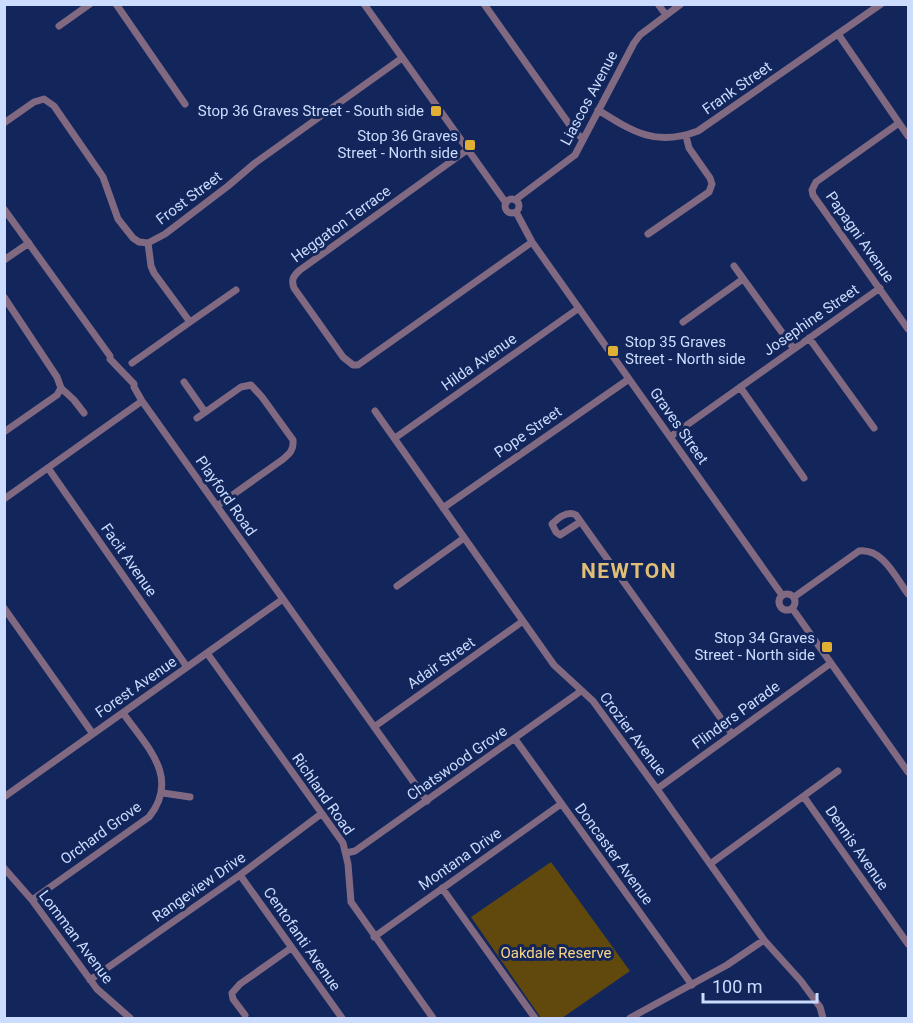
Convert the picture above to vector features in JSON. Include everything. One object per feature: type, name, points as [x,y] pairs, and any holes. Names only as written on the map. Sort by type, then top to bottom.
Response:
[{"type":"street","points":[[59,26],[90,4]]},
{"type":"street","points":[[116,4],[185,104]]},
{"type":"street","points":[[364,4],[506,203],[505,208],[508,212],[516,212],[519,206],[515,200],[506,203]]},
{"type":"street","points":[[484,4],[574,131],[583,139]]},
{"type":"street","points":[[658,4],[666,15]]},
{"type":"street","name":"Liascos Avenue","points":[[515,200],[570,160],[634,43],[640,35],[681,4]]},
{"type":"street","name":"Frank Street","points":[[598,110],[642,135],[662,138],[686,136],[698,132],[881,4]]},
{"type":"street","points":[[838,34],[909,136]]},
{"type":"street","name":"Frost Street","points":[[4,123],[34,102],[44,99],[54,106],[103,177],[118,219],[133,238],[148,243],[165,234],[215,197],[255,162],[402,58]]},
{"type":"street","name":"Papagni Avenue","points":[[899,123],[816,182],[812,190],[813,195],[909,329]]},
{"type":"street","points":[[648,234],[709,192],[712,184],[710,178],[689,148],[686,136]]},
{"type":"street","name":"Heggaton Terrace","points":[[467,150],[300,270],[292,282],[294,288],[343,357],[353,365],[358,365],[532,242]]},
{"type":"street","name":"Playford Road","points":[[4,208],[110,359],[134,384],[142,401],[427,801]]},
{"type":"street","name":"Graves Street","points":[[516,212],[532,242],[782,595]]},
{"type":"street","points":[[4,260],[29,243]]},
{"type":"street","points":[[148,243],[154,273],[190,322]]},
{"type":"street","points":[[734,267],[794,349]]},
{"type":"street","points":[[683,322],[743,279]]},
{"type":"street","name":"Josephine Street","points":[[670,437],[880,288]]},
{"type":"street","points":[[132,363],[236,290]]},
{"type":"street","points":[[4,297],[57,377],[61,388],[84,413]]},
{"type":"street","name":"Hilda Avenue","points":[[395,438],[579,308]]},
{"type":"street","points":[[809,338],[874,428]]},
{"type":"street","name":"Pope Street","points":[[443,508],[629,379]]},
{"type":"street","points":[[184,382],[205,412]]},
{"type":"street","points":[[197,418],[241,387],[251,385],[293,440],[294,447],[282,460],[217,506]]},
{"type":"street","points":[[740,387],[804,478]]},
{"type":"street","points":[[4,432],[57,395],[61,388]]},
{"type":"street","points":[[4,499],[142,401]]},
{"type":"street","name":"Crozier Avenue","points":[[375,411],[554,665],[593,701],[764,940],[801,981],[820,1007],[823,1018]]},
{"type":"street","name":"Facit Avenue","points":[[48,468],[187,667]]},
{"type":"street","points":[[580,522],[732,734]]},
{"type":"street","points":[[397,586],[464,538]]},
{"type":"street","points":[[794,597],[860,551],[866,550],[878,554],[883,559],[909,594]]},
{"type":"street","points":[[787,593],[794,597],[795,602],[792,608],[785,610],[778,602],[782,595],[787,593]]},
{"type":"street","name":"Forest Avenue","points":[[4,797],[283,599]]},
{"type":"street","points":[[4,608],[93,734]]},
{"type":"street","points":[[792,608],[909,772]]},
{"type":"street","name":"Adair Street","points":[[374,727],[523,621]]},
{"type":"street","name":"Richland Road","points":[[207,653],[343,843],[351,902],[433,1018]]},
{"type":"street","name":"Flinders Parade","points":[[657,789],[831,663]]},
{"type":"street","name":"Chatswood Grove","points":[[345,853],[355,851],[581,691]]},
{"type":"street","points":[[123,713],[160,766],[163,780],[162,793],[190,797]]},
{"type":"street","name":"Doncaster Avenue","points":[[515,739],[692,985]]},
{"type":"street","points":[[710,864],[838,771]]},
{"type":"street","name":"Orchard Grove","points":[[32,900],[149,817],[162,793]]},
{"type":"street","name":"Dennis Avenue","points":[[804,797],[909,944]]},
{"type":"street","name":"Montana Drive","points":[[374,937],[561,804]]},
{"type":"street","name":"Rangeview Drive","points":[[90,980],[240,875],[321,814]]},
{"type":"street","name":"Lomman Avenue","points":[[4,868],[32,900],[90,980],[130,1018]]},
{"type":"street","name":"Centofanti Avenue","points":[[240,875],[342,1018]]},
{"type":"street","points":[[442,888],[534,1018]]},
{"type":"street","points":[[630,1018],[727,965],[764,940]]},
{"type":"street","points":[[245,1015],[233,999],[232,993],[291,948]]},
{"type":"green space","name":"Oakdale Reserve","points":[[551,862],[630,971],[562,1018],[541,1018],[471,917]]},
{"type":"place","name":"Stop 36 Graves Street - South side","points":[[436,111]]},
{"type":"place","name":"Stop 36 Graves Street - North side","points":[[470,145]]},
{"type":"place","name":"Stop 35 Graves Street - North side","points":[[613,351]]},
{"type":"place","name":"Stop 34 Graves Street - North side","points":[[827,647]]},
{"type":"district","name":"NEWTON","points":[[629,571]]}]
